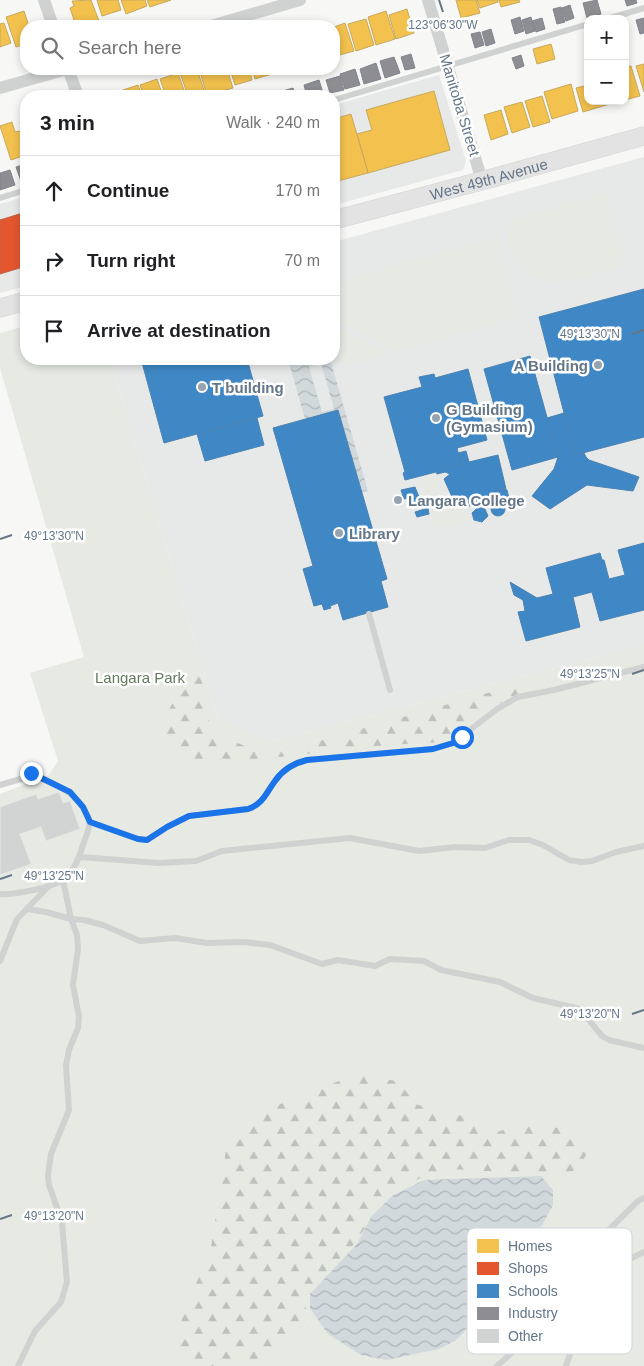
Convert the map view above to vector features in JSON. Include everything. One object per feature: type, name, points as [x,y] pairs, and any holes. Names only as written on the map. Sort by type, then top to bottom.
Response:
[{"type":"street","points":[[44,0],[51,20]]},
{"type":"street","points":[[232,20],[300,0]]},
{"type":"street","name":"Manitoba Street","points":[[428,0],[482,181]]},
{"type":"street","points":[[0,88],[46,75]]},
{"type":"street","points":[[69,75],[76,90]]},
{"type":"street","name":"West 49th Avenue","points":[[340,218],[644,136]]},
{"type":"street","points":[[0,308],[20,303]]},
{"type":"lane","points":[[620,15],[644,8]]},
{"type":"lane","points":[[340,98],[584,25]]},
{"type":"lane","points":[[0,198],[20,192]]},
{"type":"lane","points":[[369,614],[390,690]]},
{"type":"lane","points":[[90,822],[138,839],[147,840],[189,816],[254,807],[263,800],[281,773],[298,762],[442,747],[462,737],[473,726],[518,697],[554,690],[644,667]]},
{"type":"lane","points":[[0,785],[24,778],[31,773],[70,792],[83,807],[90,822],[89,832],[75,868],[63,880],[49,886],[11,894],[0,894]]},
{"type":"lane","points":[[80,857],[159,863],[196,861],[222,852],[350,838],[419,851],[455,847],[485,848],[509,840],[529,840],[543,845],[568,860],[581,862],[592,861],[616,852],[644,846]]},
{"type":"lane","points":[[18,1366],[35,1332],[61,1302],[67,1282],[62,1222],[49,1185],[48,1176],[51,1154],[69,1110],[66,1065],[69,1050],[78,1028],[79,1018],[73,985],[78,949],[77,935],[71,919],[63,880]]},
{"type":"lane","points":[[0,961],[17,919],[49,886]]},
{"type":"lane","points":[[27,909],[103,925],[140,941],[175,938],[207,943],[244,942],[270,945],[322,964],[338,960],[375,966],[390,959],[424,961],[441,970],[500,982],[533,998],[580,1009],[602,1036],[609,1040],[644,1048]]},
{"type":"lane","points":[[612,1228],[644,1198]]},
{"type":"lane","points":[[632,1258],[644,1252]]},
{"type":"lane","points":[[497,1366],[510,1354]]},
{"type":"lane","points":[[566,1366],[570,1354]]},
{"type":"shaded area","points":[[439,75],[466,161],[463,170],[340,203],[340,103]]},
{"type":"shaded area","name":"Langara College","points":[[644,157],[644,645],[270,742],[218,719],[112,365],[340,365],[340,240]]},
{"type":"shaded area","points":[[20,198],[20,288],[0,293],[0,204]]},
{"type":"green space","points":[[606,193],[623,258],[618,266],[564,281],[537,279],[526,274],[518,263],[505,222]]},
{"type":"green space","points":[[497,238],[518,317],[396,351],[340,318],[340,281]]},
{"type":"green space","points":[[340,327],[386,353],[343,366],[340,355]]},
{"type":"green space","name":"Langara Park","points":[[20,328],[20,365],[112,365],[218,719],[270,742],[644,645],[644,1366],[0,1366],[0,794],[49,775],[58,761],[30,673],[84,657],[0,368],[0,333]]},
{"type":"green space","points":[[436,476],[441,493],[426,498],[421,480]]},
{"type":"green space","points":[[444,506],[449,506],[454,510],[458,506],[466,508],[470,514],[470,520],[461,524],[454,522],[451,528],[435,525],[432,522],[432,512],[434,509],[442,509]]},
{"type":"green space","points":[[200,673],[209,713],[209,726],[221,736],[245,746],[287,750],[509,687],[533,686],[490,709],[463,730],[443,742],[386,745],[217,764],[185,758],[180,743],[169,739],[162,723],[172,704]]},
{"type":"green space","points":[[354,1075],[397,1081],[418,1105],[460,1115],[485,1135],[529,1123],[576,1131],[582,1137],[589,1150],[577,1170],[555,1175],[451,1169],[390,1188],[356,1242],[308,1293],[304,1303],[313,1324],[299,1333],[285,1348],[264,1361],[212,1366],[180,1359],[171,1346],[211,1247],[227,1144],[278,1105]]},
{"type":"water","points":[[290,365],[315,365],[309,367],[322,412],[334,409],[322,365],[332,365],[368,491],[362,492],[338,410],[305,419]]},
{"type":"water","points":[[541,1176],[553,1190],[553,1205],[541,1228],[467,1228],[467,1329],[455,1341],[439,1349],[386,1360],[361,1355],[328,1334],[310,1308],[310,1294],[357,1244],[371,1217],[392,1196],[424,1180]]},
{"type":"building: Homes","points":[[91,0],[99,20],[74,20],[70,8],[74,6],[72,1]]},
{"type":"building: Homes","points":[[97,0],[118,0],[121,10],[102,16]]},
{"type":"building: Homes","points":[[121,0],[145,0],[147,6],[126,14]]},
{"type":"building: Homes","points":[[147,0],[171,0],[150,7]]},
{"type":"building: Homes","points":[[456,0],[476,0],[480,13],[461,18]]},
{"type":"building: Homes","points":[[477,0],[498,0],[498,2],[480,8]]},
{"type":"building: Homes","points":[[499,0],[519,0],[520,2],[501,7]]},
{"type":"building: Homes","points":[[407,9],[414,33],[396,39],[389,15]]},
{"type":"building: Homes","points":[[24,11],[27,20],[20,20],[20,46],[16,47],[6,17]]},
{"type":"building: Homes","points":[[386,11],[395,39],[376,45],[368,17]]},
{"type":"building: Homes","points":[[366,19],[374,45],[356,51],[348,24]]},
{"type":"building: Homes","points":[[4,23],[11,43],[0,47],[0,24]]},
{"type":"building: Homes","points":[[345,23],[354,51],[340,55],[340,25]]},
{"type":"building: Homes","points":[[551,44],[555,59],[537,64],[533,49]]},
{"type":"building: Homes","points":[[644,64],[644,92],[636,66]]},
{"type":"building: Homes","points":[[629,66],[631,66],[640,96],[629,99]]},
{"type":"building: Homes","points":[[179,75],[184,90],[164,90],[160,79]]},
{"type":"building: Homes","points":[[181,75],[199,75],[204,90],[186,90]]},
{"type":"building: Homes","points":[[201,75],[229,75],[233,88],[205,90]]},
{"type":"building: Homes","points":[[232,75],[251,75],[252,80],[235,85]]},
{"type":"building: Homes","points":[[254,75],[269,75],[255,79]]},
{"type":"building: Homes","points":[[157,79],[161,90],[142,90],[140,85]]},
{"type":"building: Homes","points":[[571,84],[578,111],[552,119],[544,92]]},
{"type":"building: Homes","points":[[138,85],[140,90],[123,90]]},
{"type":"building: Homes","points":[[584,86],[584,105],[607,105],[583,112],[576,88]]},
{"type":"building: Homes","points":[[434,91],[450,150],[368,173],[357,134],[372,130],[366,110]]},
{"type":"building: Homes","points":[[542,96],[550,122],[533,127],[525,101]]},
{"type":"building: Homes","points":[[522,102],[530,127],[512,133],[504,107]]},
{"type":"building: Homes","points":[[501,110],[508,134],[491,140],[484,115]]},
{"type":"building: Homes","points":[[351,114],[368,173],[340,180],[340,117]]},
{"type":"building: Homes","points":[[12,122],[15,132],[20,131],[20,157],[11,160],[0,126]]},
{"type":"building: Shops","points":[[20,214],[20,268],[0,274],[0,220]]},
{"type":"building: Schools","name":"A Building","points":[[644,289],[644,437],[575,455],[539,317]]},
{"type":"building: Schools","points":[[530,356],[558,457],[512,470],[484,369]]},
{"type":"building: Schools","name":"T building","points":[[143,365],[249,365],[263,416],[164,443]]},
{"type":"building: Schools","name":"G Building (Gymasium)","points":[[468,369],[487,440],[457,448],[461,464],[444,469],[445,472],[437,474],[436,472],[405,480],[403,473],[405,472],[384,397],[422,387],[419,377],[434,374],[435,378]]},
{"type":"building: Schools","name":"Library","points":[[338,410],[387,579],[381,581],[388,607],[343,620],[338,603],[324,610],[322,604],[314,606],[303,569],[313,566],[273,428]]},
{"type":"building: Schools","points":[[564,413],[575,455],[584,453],[589,460],[639,477],[633,491],[587,485],[550,509],[532,496],[554,469],[558,457],[547,418]]},
{"type":"building: Schools","points":[[257,418],[264,445],[205,461],[197,434]]},
{"type":"building: Schools","points":[[466,451],[469,462],[498,455],[506,489],[500,488],[471,506],[465,505],[462,500],[461,503],[454,495],[453,499],[444,479],[450,474],[445,472],[444,469],[461,464],[458,453]]},
{"type":"building: Schools","points":[[415,487],[421,502],[414,504],[412,497],[404,499],[401,490]]},
{"type":"building: Schools","points":[[500,488],[507,490],[511,507],[509,508],[488,495]]},
{"type":"building: Schools","points":[[498,502],[503,504],[505,509],[503,514],[498,516],[493,514],[491,509],[493,504]]},
{"type":"building: Schools","points":[[478,507],[485,509],[488,516],[482,522],[474,520],[472,513]]},
{"type":"building: Schools","points":[[428,508],[429,514],[417,517],[415,512]]},
{"type":"building: Schools","points":[[644,543],[644,610],[600,621],[592,592],[573,597],[580,627],[526,641],[518,612],[525,611],[523,600],[514,595],[510,582],[537,598],[553,594],[546,568],[600,553],[609,579],[625,575],[618,550]]},
{"type":"building: Industry","points":[[597,0],[601,14],[586,15],[583,3]]},
{"type":"building: Industry","points":[[625,0],[636,0],[637,3],[627,6]]},
{"type":"building: Industry","points":[[570,5],[574,18],[566,21],[562,8]]},
{"type":"building: Industry","points":[[561,7],[565,22],[557,24],[553,9]]},
{"type":"building: Industry","points":[[520,17],[524,31],[515,34],[511,20]]},
{"type":"building: Industry","points":[[531,17],[535,31],[526,34],[522,20]]},
{"type":"building: Industry","points":[[542,18],[545,29],[536,32],[532,21]]},
{"type":"building: Industry","points":[[644,18],[644,33],[640,34],[636,20]]},
{"type":"building: Industry","points":[[491,29],[495,43],[486,46],[482,32]]},
{"type":"building: Industry","points":[[480,32],[484,45],[475,48],[471,34]]},
{"type":"building: Industry","points":[[411,54],[415,68],[405,70],[401,57]]},
{"type":"building: Industry","points":[[521,55],[524,66],[516,69],[512,58]]},
{"type":"building: Industry","points":[[394,57],[400,73],[385,78],[380,61]]},
{"type":"building: Industry","points":[[376,63],[381,79],[364,84],[360,69]]},
{"type":"building: Industry","points":[[355,69],[360,85],[345,89],[340,74]]},
{"type":"building: Industry","points":[[340,76],[344,90],[329,90],[326,80]]},
{"type":"building: Industry","points":[[319,80],[322,90],[305,90],[304,85]]},
{"type":"building: Industry","points":[[20,166],[20,178],[16,167]]},
{"type":"building: Industry","points":[[10,170],[15,185],[0,190],[0,173]]},
{"type":"building: Other","points":[[59,792],[63,803],[70,801],[80,829],[46,841],[41,827],[20,834],[31,864],[0,875],[0,807],[36,794],[38,799]]},
{"type":"place","name":"A Building","points":[[598,365]]},
{"type":"place","name":"T building","points":[[202,387]]},
{"type":"place","name":"G Building (Gymasium)","points":[[436,418]]},
{"type":"place","name":"Langara College","points":[[398,500]]},
{"type":"place","name":"Library","points":[[339,533]]},
{"type":"route","points":[[31,773],[70,792],[83,807],[90,822],[138,839],[147,840],[189,816],[248,809],[260,804],[281,773],[298,762],[433,749],[453,743],[462,737]]}]
